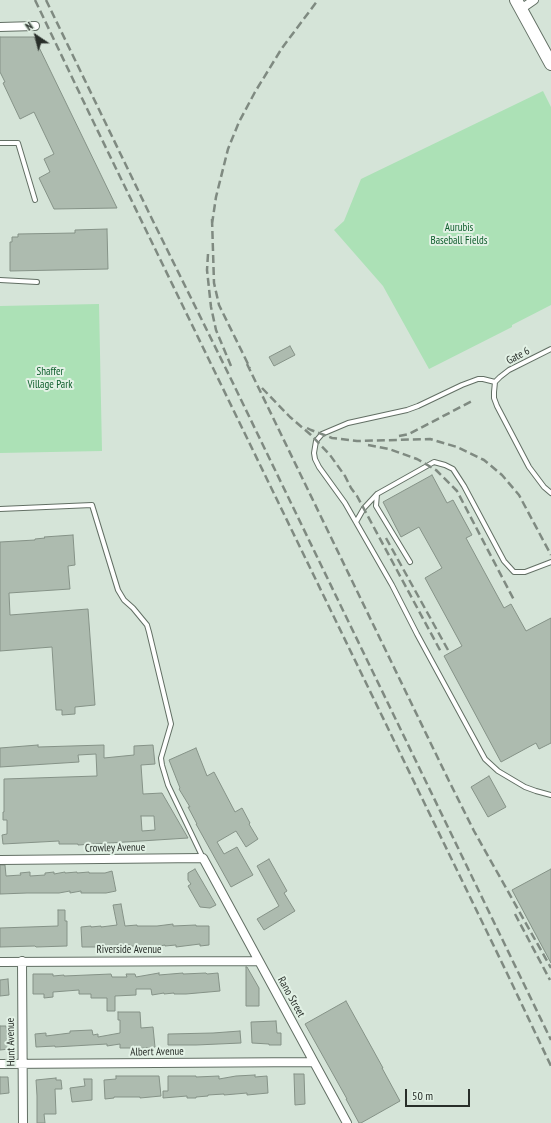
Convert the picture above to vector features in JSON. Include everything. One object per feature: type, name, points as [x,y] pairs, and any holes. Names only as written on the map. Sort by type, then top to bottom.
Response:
[{"type":"main road","points":[[519,4],[551,64]]},
{"type":"street","points":[[519,4],[534,0]]},
{"type":"street","points":[[0,26],[35,26]]},
{"type":"street","name":"Crowley Avenue","points":[[0,860],[203,858]]},
{"type":"street","name":"Rano Street","points":[[203,858],[347,1123]]},
{"type":"street","name":"Riverside Avenue","points":[[0,962],[258,961]]},
{"type":"street","name":"Hunt Avenue","points":[[22,962],[23,1123]]},
{"type":"street","name":"Albert Avenue","points":[[0,1064],[314,1062]]},
{"type":"lane","points":[[0,143],[18,143],[35,200]]},
{"type":"lane","points":[[0,280],[37,282]]},
{"type":"lane","name":"Gate 6","points":[[495,382],[509,370],[551,349]]},
{"type":"lane","points":[[551,493],[544,487],[529,467],[498,406],[494,398],[495,382],[483,379],[470,382],[407,410],[348,423],[322,434],[316,441],[314,447],[315,459],[319,467],[345,502],[392,585],[485,759],[498,770],[525,787],[551,795]]},
{"type":"lane","points":[[356,522],[364,508],[377,494],[434,462],[445,465],[453,470],[464,486],[504,561],[514,572],[525,572],[551,562]]},
{"type":"lane","points":[[377,494],[376,506],[410,562]]},
{"type":"lane","points":[[0,509],[92,505],[118,590],[124,600],[133,608],[147,625],[171,724],[161,758],[162,765],[168,786],[203,858]]},
{"type":"green space","name":"Aurubis Baseball Fields","points":[[543,91],[551,107],[551,305],[512,325],[512,327],[429,369],[383,286],[334,230],[344,221],[361,179]]},
{"type":"green space","name":"Shaffer Village Park","points":[[99,304],[102,451],[0,453],[0,306]]},
{"type":"building","points":[[0,37],[34,37],[117,208],[54,209],[39,178],[50,172],[44,159],[54,154],[34,112],[20,119],[3,83],[5,82],[0,72]]},
{"type":"building","points":[[107,229],[108,269],[10,271],[10,242],[12,242],[12,237],[18,237],[18,234],[75,233],[75,230]]},
{"type":"building","points":[[290,346],[295,355],[274,366],[269,357]]},
{"type":"building","points":[[432,475],[447,503],[453,500],[472,535],[466,538],[504,608],[511,604],[526,631],[551,618],[551,743],[539,749],[536,743],[501,762],[444,656],[462,646],[425,578],[442,568],[419,527],[401,537],[383,502]]},
{"type":"building","points":[[73,535],[75,565],[68,566],[70,589],[9,593],[10,615],[88,609],[95,705],[75,707],[75,714],[62,715],[62,710],[56,710],[52,647],[0,651],[0,542],[35,540],[45,538],[44,537]]},
{"type":"building","points":[[38,745],[38,747],[104,745],[104,758],[134,755],[134,746],[153,745],[155,764],[141,765],[143,794],[162,793],[188,838],[78,845],[59,844],[59,841],[3,844],[2,835],[7,834],[7,820],[3,820],[4,779],[97,776],[96,754],[78,755],[79,762],[0,767],[0,748]],"holes":[[[141,816],[154,816],[155,830],[142,831]]]},
{"type":"building","points":[[196,748],[207,776],[214,772],[235,812],[242,808],[258,839],[246,847],[236,831],[217,842],[224,854],[237,847],[253,875],[231,887],[196,824],[188,807],[190,807],[179,789],[180,788],[169,760]]},
{"type":"building","points":[[489,776],[506,807],[488,817],[471,787]]},
{"type":"building","points":[[269,859],[287,891],[284,893],[295,911],[264,930],[257,919],[279,906],[257,866]]},
{"type":"building","points":[[0,865],[5,865],[6,876],[21,875],[20,873],[30,872],[30,876],[45,875],[45,873],[54,872],[54,874],[65,872],[105,873],[112,871],[116,891],[106,893],[81,893],[81,891],[70,893],[70,891],[59,893],[0,894]]},
{"type":"building","points":[[195,869],[216,905],[210,908],[200,907],[188,886],[191,884],[188,880],[188,873]]},
{"type":"building","points":[[551,869],[551,963],[512,890]]},
{"type":"building","points":[[121,904],[125,926],[157,926],[173,924],[173,926],[209,926],[209,945],[200,946],[200,944],[176,947],[176,945],[165,945],[154,947],[130,945],[118,947],[118,945],[106,947],[106,945],[82,947],[81,927],[117,925],[113,905]]},
{"type":"building","points":[[58,910],[65,910],[65,921],[67,921],[67,946],[0,947],[0,928],[58,926]]},
{"type":"building","points":[[246,967],[259,988],[259,1006],[246,1006]]},
{"type":"building","points":[[159,973],[159,975],[218,973],[220,991],[186,994],[164,993],[152,995],[151,989],[136,989],[136,995],[115,996],[115,1011],[107,1011],[107,998],[91,998],[91,994],[79,994],[79,990],[53,992],[53,997],[44,998],[44,994],[33,994],[33,974],[53,974],[53,976],[64,976],[111,974],[112,977],[127,977],[126,974],[135,974],[136,977]]},
{"type":"building","points":[[8,979],[9,995],[0,996],[0,980]]},
{"type":"building","points":[[346,1001],[400,1101],[361,1123],[359,1123],[305,1024]]},
{"type":"building","points":[[118,1012],[140,1012],[141,1028],[153,1027],[155,1047],[134,1049],[120,1048],[120,1044],[107,1046],[107,1044],[36,1047],[35,1034],[46,1033],[46,1036],[70,1033],[70,1031],[92,1030],[93,1035],[98,1034],[98,1037],[120,1033],[120,1020],[118,1020]]},
{"type":"building","points":[[276,1021],[277,1033],[281,1033],[281,1045],[252,1043],[251,1022]]},
{"type":"building","points":[[0,1026],[6,1026],[9,1049],[0,1050]]},
{"type":"building","points":[[240,1031],[241,1043],[168,1045],[168,1034]]},
{"type":"building","points":[[294,1074],[304,1074],[305,1104],[295,1105]]},
{"type":"building","points":[[255,1075],[255,1077],[267,1076],[268,1093],[247,1095],[247,1093],[208,1095],[196,1098],[187,1098],[187,1096],[163,1098],[163,1091],[168,1091],[168,1076],[219,1076],[219,1079]]},
{"type":"building","points":[[116,1076],[159,1076],[161,1096],[140,1098],[114,1097],[105,1099],[104,1080],[116,1079]]},
{"type":"building","points":[[0,1077],[8,1077],[9,1093],[0,1094]]},
{"type":"building","points":[[56,1078],[56,1080],[61,1080],[62,1089],[55,1089],[56,1114],[44,1114],[45,1123],[37,1123],[36,1080]]},
{"type":"building","points":[[84,1079],[92,1079],[92,1100],[72,1102],[70,1088],[85,1086]]},
{"type":"railway","points":[[35,0],[551,1066]]},
{"type":"railway","points":[[46,0],[551,1040]]},
{"type":"railway","points":[[212,224],[216,197],[228,149],[239,122],[255,92],[282,48],[318,0]]},
{"type":"railway","points":[[212,219],[214,283],[219,305],[250,368]]},
{"type":"railway","points":[[208,254],[207,270],[211,307],[216,330],[231,366]]},
{"type":"railway","points":[[247,364],[474,831],[551,968]]},
{"type":"railway","points":[[262,388],[330,455],[345,476],[441,652]]},
{"type":"railway","points":[[399,436],[409,434],[474,400]]},
{"type":"railway","points":[[307,428],[332,438],[357,441],[430,439],[457,447],[484,460],[502,475],[519,495],[551,555]]},
{"type":"railway","points":[[368,445],[389,449],[417,459],[436,470],[457,491],[514,600]]},
{"type":"railway","points":[[386,538],[448,650]]},
{"type":"railway","points":[[515,914],[550,980]]}]
